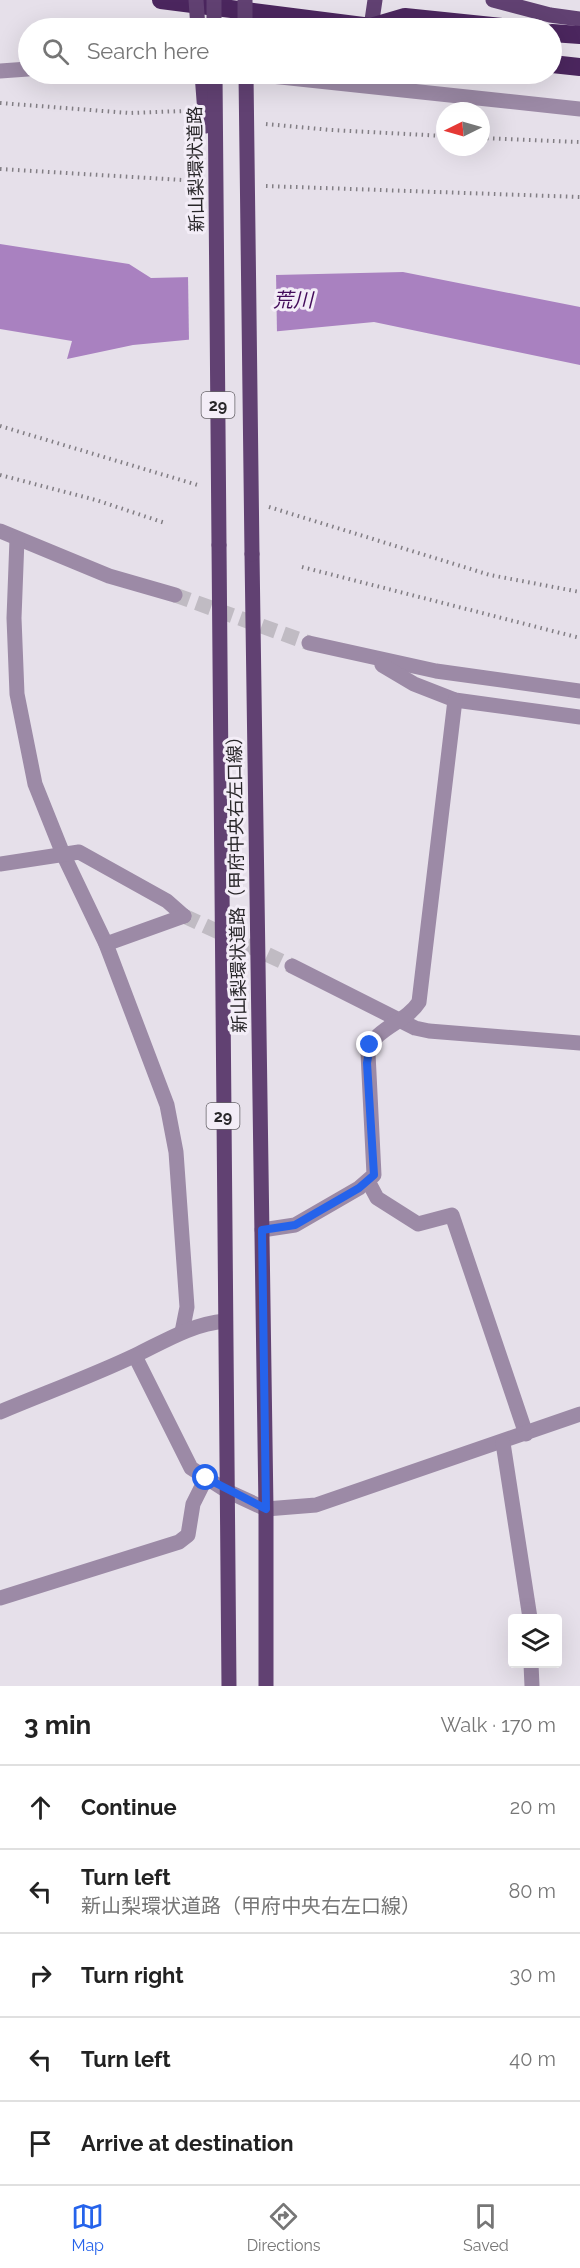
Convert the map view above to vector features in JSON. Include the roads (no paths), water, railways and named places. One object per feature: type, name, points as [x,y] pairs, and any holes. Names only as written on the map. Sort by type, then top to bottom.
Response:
[{"type":"highway","points":[[162,0],[297,18]]},
{"type":"highway","points":[[562,34],[580,35]]},
{"type":"highway","points":[[562,65],[580,67]]},
{"type":"main road","points":[[196,0],[197,18]]},
{"type":"main road","points":[[214,0],[214,18]]},
{"type":"main road","points":[[245,0],[245,18]]},
{"type":"main road","points":[[373,18],[375,0]]},
{"type":"main road","points":[[493,0],[532,11],[580,19]]},
{"type":"main road","points":[[203,84],[217,264]]},
{"type":"main road","name":"新山梨環状道路","points":[[215,84],[217,264]]},
{"type":"main road","name":"新山梨環状道路（甲府中央右左口線）","points":[[246,84],[266,1509],[266,1686]]},
{"type":"main road","name":"新山梨環状道路（甲府中央右左口線）","points":[[217,264],[229,1686]]},
{"type":"street","points":[[0,71],[18,70]]},
{"type":"street","points":[[346,84],[580,109]]},
{"type":"street","points":[[0,531],[109,576],[175,595]]},
{"type":"street","points":[[17,539],[14,618],[17,694],[36,784],[63,854],[106,944],[166,1105],[176,1152],[187,1307],[182,1332]]},
{"type":"street","points":[[309,643],[436,671],[580,691]]},
{"type":"street","points":[[369,657],[414,684],[455,700],[580,717]]},
{"type":"street","points":[[262,1230],[295,1225],[368,1181],[374,1175],[368,1053],[375,1037],[412,1013],[419,1002],[455,700]]},
{"type":"street","points":[[0,864],[79,852],[167,902],[184,916],[106,944]]},
{"type":"street","points":[[292,966],[429,1031],[580,1043]]},
{"type":"street","points":[[368,1181],[376,1198],[418,1224],[452,1215],[526,1434]]},
{"type":"street","points":[[0,1412],[135,1356],[182,1332],[206,1323],[225,1321]]},
{"type":"street","points":[[135,1356],[191,1468],[227,1491],[266,1509],[316,1506],[503,1443],[580,1414]]},
{"type":"street","points":[[503,1443],[529,1614]]},
{"type":"street","points":[[0,1598],[179,1542],[188,1535],[193,1504],[206,1478]]},
{"type":"street","points":[[531,1668],[532,1686]]},
{"type":"water","name":"荒川","points":[[0,244],[129,264],[151,278],[403,272],[580,307],[580,365],[374,322],[133,345],[67,359],[72,341],[0,329]]},
{"type":"tunnel","points":[[175,595],[309,643]]},
{"type":"tunnel","points":[[184,916],[292,966]]}]
